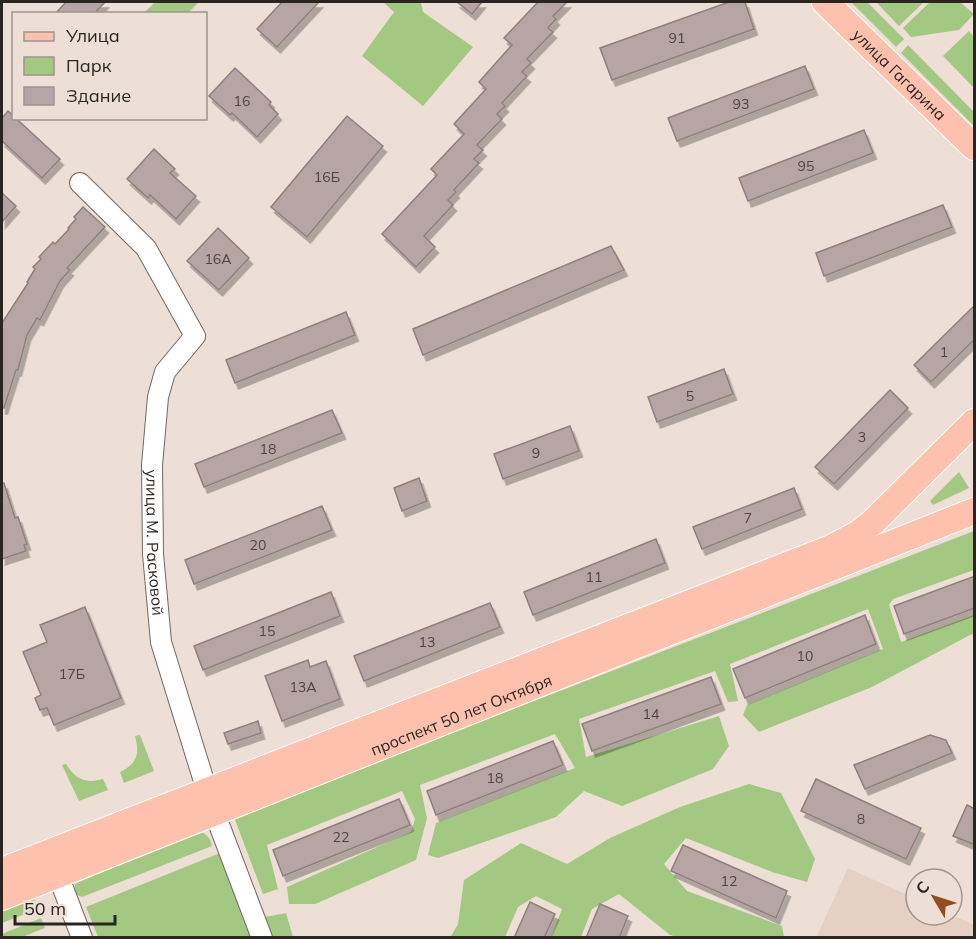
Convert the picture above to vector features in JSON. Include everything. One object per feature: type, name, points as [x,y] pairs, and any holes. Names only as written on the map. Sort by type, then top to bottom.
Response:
[{"type":"main road","name":"улица Гагарина","points":[[825,2],[975,147]]},
{"type":"main road","name":"проспект 50 лет Октября","points":[[211,802],[831,548],[856,535],[873,522],[975,423]]},
{"type":"main road","points":[[897,499],[892,510],[893,519],[906,531],[921,534]]},
{"type":"main road","name":"проспект 50 лет Октября","points":[[2,897],[55,863],[921,534],[975,511]]},
{"type":"main road","name":"проспект 50 лет Октября","points":[[2,871],[55,863]]},
{"type":"street","name":"улица М. Расковой","points":[[80,183],[146,248],[195,336],[165,372],[158,397],[152,465],[153,554],[161,642],[211,802],[262,938]]},
{"type":"street","points":[[55,863],[82,938]]},
{"type":"shaded area","points":[[848,868],[904,894],[904,927],[964,927],[964,920],[974,925],[974,937],[816,938]]},
{"type":"green space","points":[[155,2],[199,2],[189,12],[145,12]]},
{"type":"green space","points":[[383,2],[421,2],[423,12],[473,47],[423,106],[362,56],[394,12]]},
{"type":"green space","points":[[851,2],[867,2],[904,39],[896,47]]},
{"type":"green space","points":[[876,2],[924,2],[899,26]]},
{"type":"green space","points":[[930,2],[960,2],[974,14],[959,30],[911,37],[903,28]]},
{"type":"green space","points":[[969,31],[974,37],[974,88],[943,56]]},
{"type":"green space","points":[[908,45],[974,112],[974,126],[901,53]]},
{"type":"green space","points":[[959,472],[969,488],[933,505],[930,501]]},
{"type":"green space","points":[[974,531],[974,570],[893,599],[889,605],[901,642],[974,615],[974,634],[872,687],[759,732],[743,715],[747,705],[883,649],[868,609],[730,664],[738,701],[728,702],[715,671],[579,719],[586,757],[719,716],[729,746],[713,769],[622,806],[584,791],[556,817],[438,858],[428,855],[436,823],[575,768],[555,734],[420,785],[427,818],[416,860],[315,904],[289,904],[287,887],[411,832],[415,819],[402,791],[267,845],[278,889],[263,894],[234,817]]},
{"type":"green space","points":[[140,735],[154,771],[124,783],[120,772],[134,762],[137,753],[135,736]]},
{"type":"green space","points":[[66,764],[81,779],[91,781],[103,779],[108,790],[79,801],[62,765]]},
{"type":"green space","points":[[749,784],[781,793],[815,859],[807,882],[772,872],[686,838],[664,864],[687,891],[782,926],[784,937],[681,938],[670,935],[619,894],[592,909],[581,937],[551,937],[562,909],[536,896],[518,907],[505,937],[450,938],[458,924],[464,880],[521,843],[567,864],[610,838],[680,807]]},
{"type":"green space","points":[[195,830],[206,835],[212,846],[82,897],[75,894],[75,884]]},
{"type":"green space","points":[[220,853],[253,937],[98,937],[86,907]]},
{"type":"green space","points":[[33,895],[38,909],[2,923],[2,907]]},
{"type":"green space","points":[[286,913],[293,937],[273,937],[265,917]]},
{"type":"green space","points":[[41,918],[45,928],[22,937],[2,937],[2,934]]},
{"type":"building","points":[[66,2],[105,2],[96,12],[57,12]]},
{"type":"building","points":[[282,2],[319,2],[277,47],[257,29]]},
{"type":"building","points":[[457,2],[482,2],[472,14]]},
{"type":"building","points":[[538,2],[567,2],[553,16],[556,19],[548,28],[553,32],[527,59],[531,63],[522,72],[527,76],[502,103],[505,106],[497,114],[502,119],[477,145],[483,150],[474,159],[479,163],[454,190],[456,192],[448,200],[453,205],[424,236],[435,247],[416,267],[382,234],[437,175],[431,169],[464,134],[454,124],[486,89],[479,82],[512,45],[504,38]]},
{"type":"building","points":[[729,2],[745,2],[754,29],[612,80],[600,48]]},
{"type":"building","points":[[805,66],[814,89],[677,141],[668,118]]},
{"type":"building","points":[[235,68],[271,102],[269,105],[278,114],[257,137],[232,113],[230,115],[209,96]]},
{"type":"building","points":[[8,111],[12,115],[12,120],[18,120],[60,159],[42,178],[2,141],[2,118]]},
{"type":"building","points":[[347,116],[383,146],[307,237],[271,207]]},
{"type":"building","points":[[864,130],[873,153],[748,201],[739,178]]},
{"type":"building","points":[[154,149],[175,169],[170,173],[196,196],[176,219],[150,195],[148,198],[127,179]]},
{"type":"building","points":[[2,193],[16,206],[2,222]]},
{"type":"building","points":[[943,205],[952,227],[824,276],[816,253]]},
{"type":"building","points":[[83,207],[105,227],[67,268],[70,270],[60,281],[40,320],[37,318],[27,335],[18,370],[16,370],[4,408],[2,408],[2,323],[28,283],[35,269],[33,267],[41,259],[39,257],[69,229],[76,219],[74,217]]},
{"type":"building","points":[[218,228],[249,258],[219,290],[187,261]]},
{"type":"building","points":[[611,246],[624,270],[423,355],[413,329]]},
{"type":"building","points":[[975,305],[975,339],[931,382],[914,365]]},
{"type":"building","points":[[346,312],[355,335],[235,383],[226,360]]},
{"type":"building","points":[[724,369],[733,394],[657,422],[648,397]]},
{"type":"building","points":[[890,390],[908,408],[834,484],[815,467]]},
{"type":"building","points":[[332,410],[342,433],[204,487],[195,464]]},
{"type":"building","points":[[570,426],[579,451],[503,479],[494,454]]},
{"type":"building","points":[[419,478],[427,501],[402,511],[394,488]]},
{"type":"building","points":[[2,483],[4,483],[15,518],[18,517],[27,544],[24,545],[26,551],[2,559]]},
{"type":"building","points":[[794,488],[802,509],[702,549],[693,527]]},
{"type":"building","points":[[322,506],[332,530],[194,584],[185,560]]},
{"type":"building","points":[[656,539],[665,563],[533,615],[524,592]]},
{"type":"building","points":[[975,576],[975,608],[904,634],[894,606]]},
{"type":"building","points":[[331,592],[340,616],[203,670],[194,646]]},
{"type":"building","points":[[490,603],[500,627],[364,681],[354,656]]},
{"type":"building","points":[[85,607],[121,698],[54,725],[47,708],[40,710],[35,698],[41,695],[23,652],[47,642],[40,625]]},
{"type":"building","points":[[865,615],[876,644],[745,698],[733,669]]},
{"type":"building","points":[[308,660],[310,667],[326,661],[340,699],[282,721],[265,676]]},
{"type":"building","points":[[711,677],[721,704],[592,751],[582,724]]},
{"type":"building","points":[[258,721],[261,733],[228,744],[224,733]]},
{"type":"building","points":[[930,735],[946,740],[952,753],[865,789],[854,765]]},
{"type":"building","points":[[553,741],[563,765],[436,815],[427,791]]},
{"type":"building","points":[[816,779],[921,828],[906,859],[801,811]]},
{"type":"building","points":[[399,799],[410,825],[283,876],[273,850]]},
{"type":"building","points":[[967,805],[975,809],[975,845],[953,836]]},
{"type":"building","points":[[683,845],[787,891],[776,918],[671,871]]},
{"type":"building","points":[[530,902],[555,914],[544,938],[514,938]]},
{"type":"building","points":[[600,904],[628,916],[619,938],[586,938]]}]
